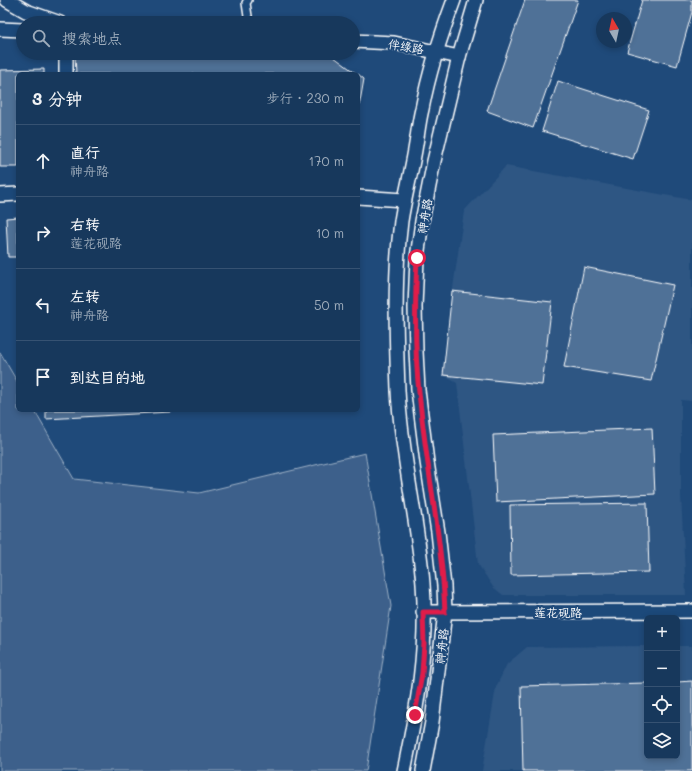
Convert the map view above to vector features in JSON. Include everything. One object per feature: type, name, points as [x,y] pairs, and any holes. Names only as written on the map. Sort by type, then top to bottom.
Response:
[{"type":"street","points":[[7,0],[26,11],[40,16]]},
{"type":"street","name":"神舟路","points":[[404,771],[422,673],[424,644],[423,585],[398,391],[396,323],[398,245],[404,200],[422,109],[437,51],[454,0]]},
{"type":"street","name":"神舟路","points":[[423,771],[433,714],[445,612],[444,586],[438,532],[418,390],[415,307],[417,258],[422,222],[434,161],[459,57],[476,0]]},
{"type":"street","points":[[0,28],[16,29]]},
{"type":"street","name":"伴绿路","points":[[360,41],[394,43],[437,51],[459,57]]},
{"type":"street","points":[[66,60],[66,72]]},
{"type":"street","points":[[0,195],[16,194]]},
{"type":"street","points":[[360,197],[404,200]]},
{"type":"street","name":"莲花砚路","points":[[423,612],[692,611]]},
{"type":"lane","points":[[245,1],[247,16]]},
{"type":"shaded area","points":[[506,166],[692,200],[692,401],[681,400],[681,495],[686,595],[503,595],[493,587],[478,564],[457,383],[443,375],[447,330],[464,211]]},
{"type":"shaded area","points":[[0,352],[16,380],[16,412],[35,412],[74,479],[199,493],[365,453],[391,606],[366,771],[0,771]]},
{"type":"shaded area","points":[[644,646],[644,759],[680,759],[680,646],[692,646],[692,771],[482,771],[496,687],[507,664],[527,647]]},
{"type":"building","points":[[525,0],[578,0],[533,128],[487,111]]},
{"type":"building","points":[[642,0],[692,0],[692,12],[677,66],[627,52],[628,48],[632,48],[632,35]]},
{"type":"building","points":[[75,60],[338,60],[354,72],[76,72]]},
{"type":"building","points":[[44,69],[44,72],[16,72],[16,167],[0,167],[0,70]]},
{"type":"building","points":[[360,76],[364,79],[360,102]]},
{"type":"building","points":[[558,81],[649,110],[633,159],[542,131]]},
{"type":"building","points":[[16,217],[16,257],[8,257],[6,218]]},
{"type":"building","points":[[584,267],[673,285],[651,381],[564,367]]},
{"type":"building","points":[[452,291],[552,302],[542,385],[443,375]]},
{"type":"building","points":[[46,412],[170,412],[46,419]]},
{"type":"building","points":[[652,428],[655,494],[496,502],[493,435]]},
{"type":"building","points":[[647,503],[649,572],[511,575],[510,505]]},
{"type":"building","points":[[692,681],[692,771],[523,771],[521,686],[644,683],[644,759],[680,759],[680,682]]},
{"type":"route","points":[[415,715],[422,673],[424,644],[423,612],[445,612],[444,586],[438,532],[418,390],[415,307],[417,258]]}]
